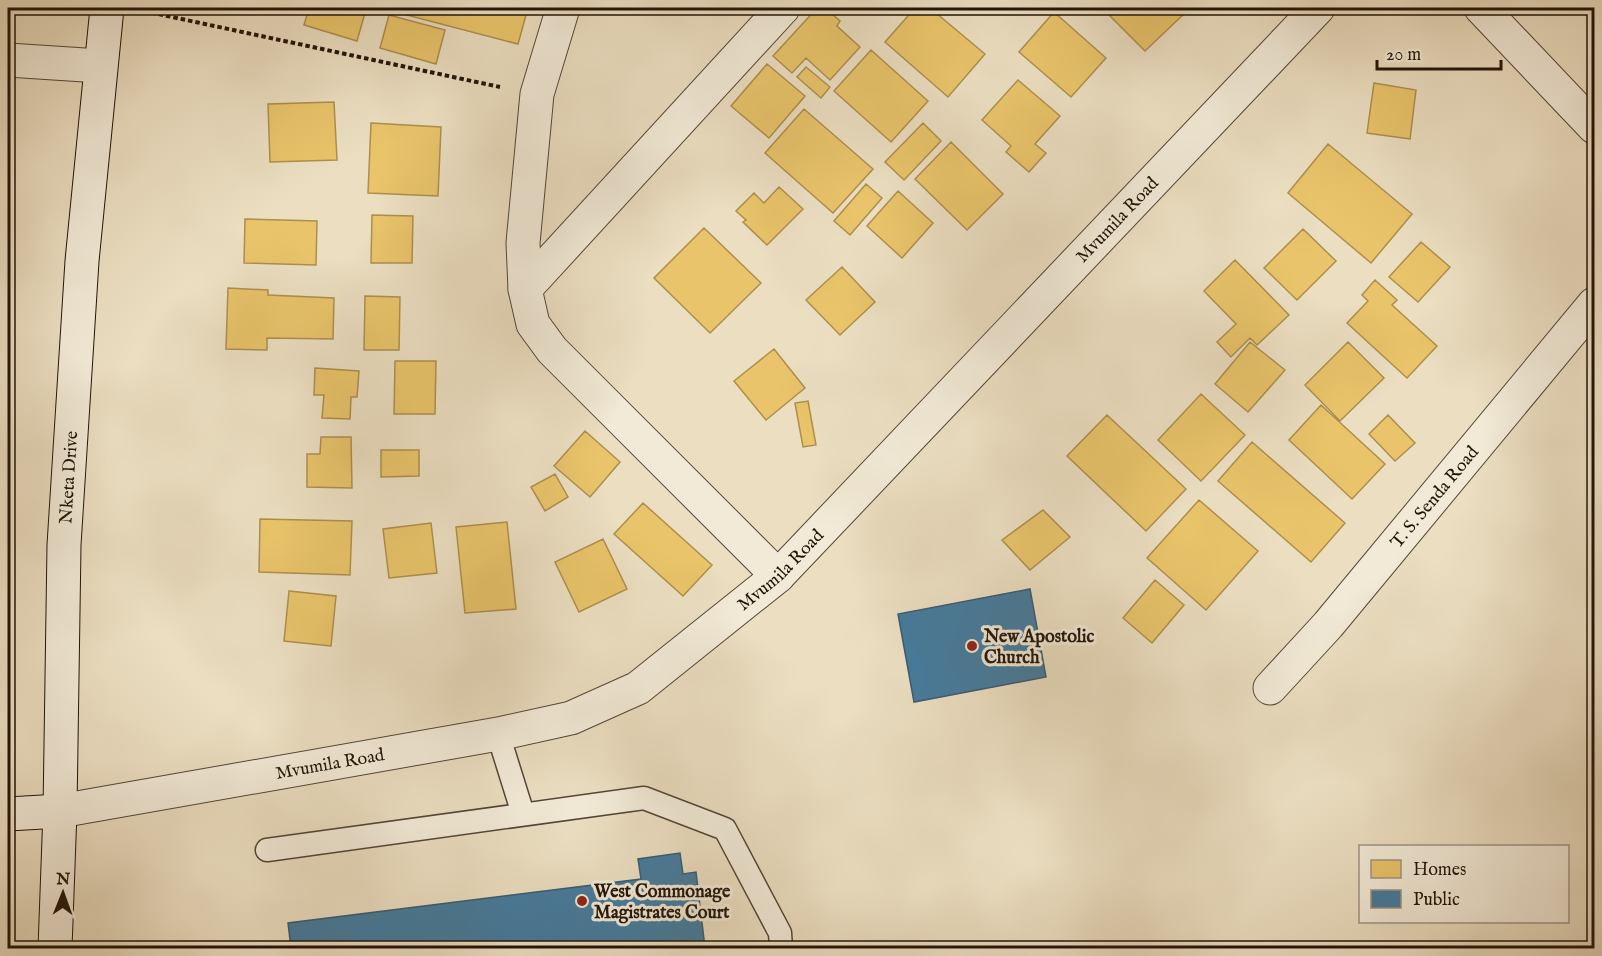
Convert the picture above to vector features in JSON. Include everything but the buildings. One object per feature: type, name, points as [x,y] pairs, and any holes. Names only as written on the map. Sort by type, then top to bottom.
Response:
[{"type":"street","name":"Nketa Drive","points":[[55,948],[60,810],[64,545],[82,261],[107,8]]},
{"type":"street","points":[[563,8],[537,94],[523,243],[525,289],[533,324],[552,350],[778,576]]},
{"type":"street","points":[[525,289],[783,8]]},
{"type":"street","name":"Mvumila Road","points":[[8,814],[60,810],[498,734],[571,718],[638,688],[778,576],[1318,8]]},
{"type":"street","points":[[1481,8],[1594,127]]},
{"type":"street","points":[[8,60],[100,66]]},
{"type":"street","name":"T. S. Senda Road","points":[[1270,688],[1329,625],[1594,304]]},
{"type":"lane","points":[[498,734],[523,814]]},
{"type":"lane","points":[[267,850],[644,798],[724,829],[780,933],[781,948]]},
{"type":"path","points":[[140,10],[537,94]]},
{"type":"place","name":"New Apostolic Church","points":[[972,646]]},
{"type":"place","name":"West Commonage Magistrates Court","points":[[582,901]]}]
